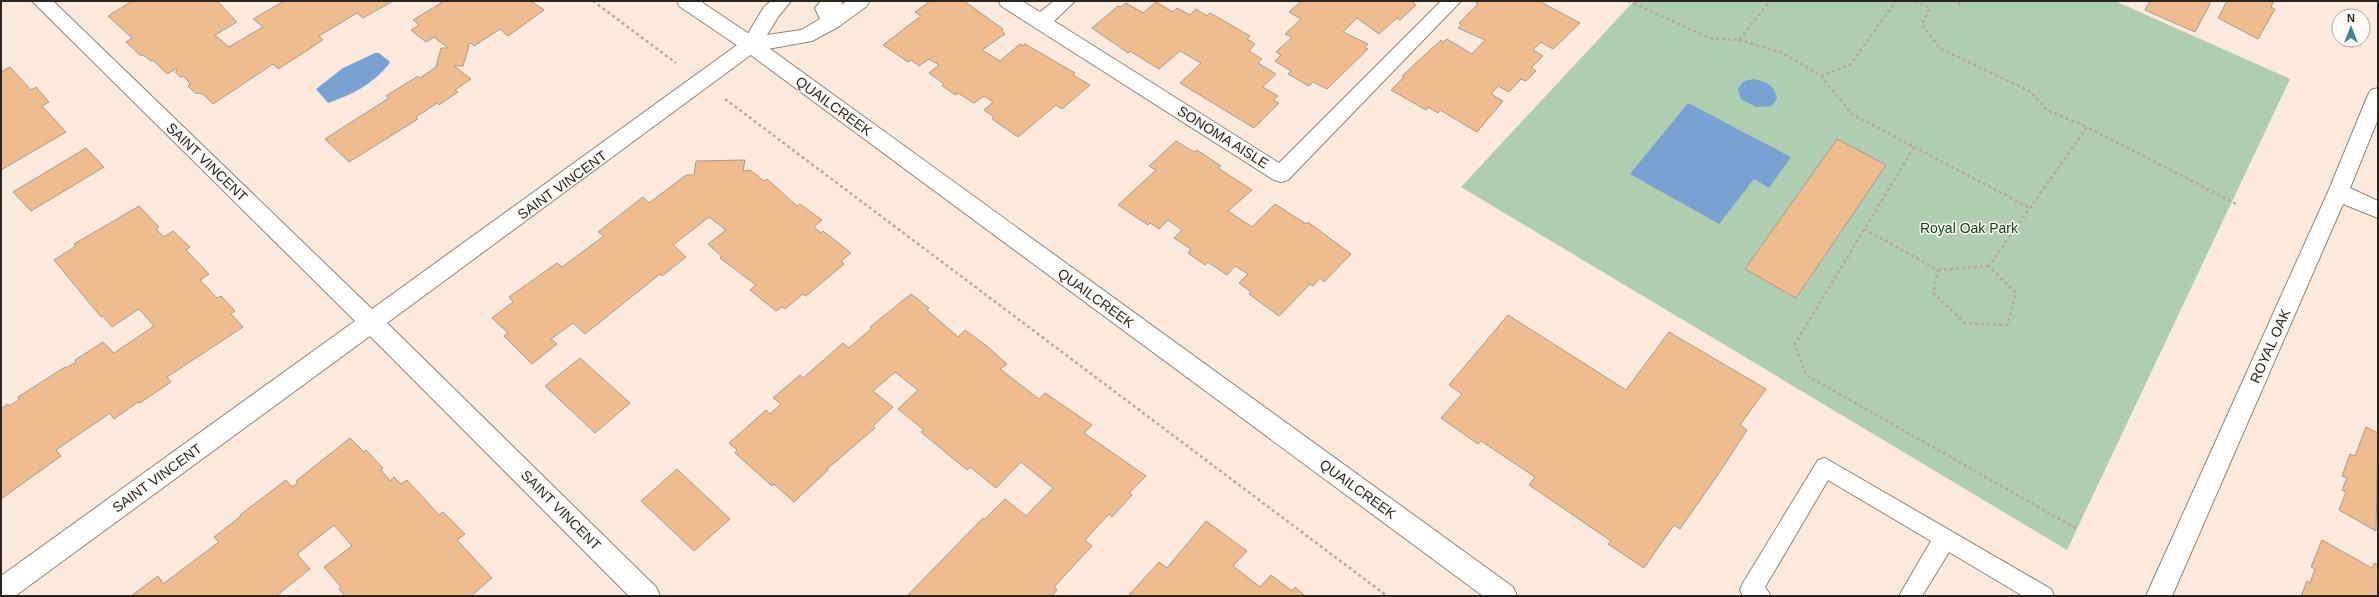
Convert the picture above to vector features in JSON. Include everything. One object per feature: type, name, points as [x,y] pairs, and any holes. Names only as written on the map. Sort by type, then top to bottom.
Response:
[{"type":"street","name":"SAINT VINCENT","points":[[41,1],[372,323],[647,596]]},
{"type":"street","name":"QUAILCREEK","points":[[686,1],[751,45],[1504,596]]},
{"type":"street","points":[[751,45],[771,12],[782,1]]},
{"type":"street","points":[[831,22],[824,8],[834,1]]},
{"type":"street","points":[[751,45],[805,36],[831,22],[860,1]]},
{"type":"street","name":"SONOMA AISLE","points":[[1008,1],[1281,174],[1452,1]]},
{"type":"street","points":[[1041,22],[1066,1]]},
{"type":"street","name":"SAINT VINCENT","points":[[1,591],[372,323],[751,45]]},
{"type":"street","name":"ROYAL OAK","points":[[2159,596],[2338,192],[2378,95]]},
{"type":"street","points":[[2338,192],[2378,210]]},
{"type":"lane","points":[[1760,596],[1751,590],[1825,467],[2043,596]]},
{"type":"lane","points":[[1910,596],[1945,538]]},
{"type":"path","points":[[593,1],[1387,596]]},
{"type":"path","points":[[1628,1],[1710,38],[1739,40],[1783,53],[1821,76],[1852,114],[2030,208]]},
{"type":"path","points":[[1739,40],[1770,1]]},
{"type":"path","points":[[1821,76],[1850,65],[1896,1]]},
{"type":"path","points":[[1915,1],[1930,8],[1922,24],[1939,48],[2031,92],[2047,110],[2086,127],[2236,204]]},
{"type":"path","points":[[1953,1],[1960,4]]},
{"type":"path","points":[[1989,266],[2086,127]]},
{"type":"path","points":[[1914,147],[1795,344],[1806,375],[2077,529]]},
{"type":"path","points":[[1864,229],[1938,270],[1989,266],[2016,293],[2007,325],[1964,323],[1932,293],[1938,270]]},
{"type":"green space","name":"Royal Oak Park","points":[[1634,1],[2115,1],[2290,79],[2067,550],[1461,187]]},
{"type":"water","points":[[375,53],[379,53],[390,62],[383,71],[362,88],[328,103],[316,89],[343,68]]},
{"type":"water","points":[[1754,79],[1766,83],[1774,90],[1777,98],[1772,106],[1756,107],[1741,99],[1738,90],[1742,83]]},
{"type":"water","points":[[1688,103],[1791,157],[1769,188],[1754,179],[1719,224],[1630,174]]},
{"type":"building","points":[[132,1],[217,1],[237,22],[215,35],[229,47],[263,27],[253,19],[284,1],[393,1],[363,18],[357,13],[319,36],[323,40],[278,69],[273,64],[213,104],[203,94],[195,93],[188,86],[190,85],[189,82],[183,76],[180,77],[175,72],[177,71],[176,69],[167,74],[153,60],[151,61],[143,55],[141,56],[126,42],[132,38],[108,16]]},
{"type":"building","points":[[439,1],[531,1],[544,10],[508,36],[500,29],[474,46],[471,43],[467,46],[469,46],[463,66],[454,66],[471,79],[455,90],[458,92],[439,105],[437,103],[416,117],[418,119],[349,162],[325,139],[389,98],[386,96],[418,76],[420,78],[436,67],[441,48],[448,48],[434,37],[426,42],[411,30],[419,25],[413,20],[441,3]]},
{"type":"building","points":[[930,1],[964,1],[1003,29],[1002,31],[1005,34],[982,50],[1000,61],[1020,44],[1023,46],[1025,44],[1075,73],[1073,75],[1090,85],[1062,109],[1056,105],[1018,137],[992,119],[994,117],[984,110],[993,102],[984,96],[974,103],[958,93],[956,95],[942,86],[944,84],[929,73],[939,65],[929,59],[919,66],[911,60],[908,62],[883,45],[921,16],[915,12]]},
{"type":"building","points":[[1301,1],[1415,1],[1413,3],[1416,5],[1400,20],[1397,18],[1379,34],[1357,18],[1343,32],[1368,44],[1365,48],[1368,49],[1327,89],[1313,82],[1309,86],[1288,74],[1291,71],[1275,61],[1281,55],[1276,52],[1292,37],[1285,34],[1301,19],[1289,12]]},
{"type":"building","points":[[1478,1],[1539,1],[1580,23],[1553,49],[1541,42],[1533,50],[1543,56],[1531,68],[1536,71],[1526,81],[1521,79],[1509,92],[1498,86],[1491,94],[1503,101],[1477,132],[1440,110],[1438,113],[1428,107],[1426,110],[1391,90],[1404,77],[1402,76],[1441,40],[1443,42],[1447,39],[1472,54],[1485,40],[1458,28],[1462,25],[1459,23],[1478,4],[1476,3]]},
{"type":"building","points":[[2150,1],[2210,1],[2210,4],[2195,32],[2145,10]]},
{"type":"building","points":[[2227,1],[2274,1],[2271,7],[2275,9],[2258,39],[2218,18]]},
{"type":"building","points":[[1156,2],[1173,12],[1177,8],[1190,15],[1196,9],[1207,16],[1210,13],[1250,36],[1247,39],[1255,44],[1249,51],[1262,59],[1258,63],[1276,74],[1263,87],[1278,96],[1273,100],[1279,103],[1254,128],[1180,83],[1201,63],[1180,51],[1159,69],[1130,51],[1128,53],[1092,28],[1118,6],[1121,7],[1126,3],[1143,13]]},
{"type":"building","points":[[10,67],[31,90],[36,87],[49,102],[42,106],[66,132],[1,170],[1,72]]},
{"type":"building","points":[[1837,139],[1886,165],[1796,298],[1745,269]]},
{"type":"building","points":[[1176,141],[1194,152],[1197,150],[1221,166],[1218,168],[1252,190],[1228,211],[1252,227],[1275,204],[1306,224],[1308,222],[1351,254],[1324,282],[1320,278],[1313,286],[1310,284],[1279,316],[1249,294],[1251,292],[1239,283],[1248,274],[1235,266],[1227,275],[1208,262],[1205,265],[1188,253],[1191,249],[1174,238],[1182,230],[1168,220],[1159,229],[1150,223],[1148,225],[1118,205],[1156,170],[1149,166]]},
{"type":"building","points":[[86,148],[104,167],[31,211],[13,192]]},
{"type":"building","points":[[745,160],[743,171],[750,170],[764,181],[767,179],[797,206],[800,204],[822,220],[814,227],[821,233],[823,231],[851,253],[841,261],[844,264],[806,296],[803,294],[785,309],[782,307],[776,311],[750,290],[756,285],[720,258],[722,257],[708,244],[726,230],[709,217],[673,245],[686,257],[662,276],[660,274],[585,334],[573,323],[551,339],[557,344],[532,364],[504,336],[508,333],[492,318],[513,302],[509,297],[557,263],[562,267],[604,236],[598,232],[643,197],[649,203],[686,175],[694,175],[696,161]]},
{"type":"building","points":[[139,206],[159,227],[156,229],[164,237],[173,231],[190,247],[186,250],[209,274],[200,280],[217,298],[221,296],[235,311],[231,314],[243,327],[167,377],[171,382],[140,403],[138,402],[114,419],[110,413],[56,450],[61,456],[1,499],[1,409],[8,404],[9,406],[19,400],[18,397],[65,367],[66,368],[76,362],[75,360],[103,342],[114,353],[154,326],[139,309],[112,327],[103,316],[101,317],[54,260],[76,246],[74,244]]},
{"type":"building","points":[[911,294],[929,308],[927,310],[958,337],[965,330],[988,347],[1007,364],[1000,369],[1039,399],[1045,393],[1092,425],[1084,433],[1146,476],[1129,493],[1132,495],[1112,517],[1109,514],[1085,540],[1092,546],[1054,587],[1057,590],[1052,596],[907,596],[983,518],[985,519],[1005,499],[1026,516],[1053,488],[1021,462],[996,488],[970,467],[967,470],[921,432],[924,430],[898,409],[918,390],[895,372],[873,391],[893,407],[873,426],[875,428],[827,469],[828,470],[794,502],[774,484],[772,486],[735,453],[737,450],[729,443],[766,410],[770,414],[781,404],[773,398],[800,375],[803,378],[843,343],[849,348],[872,328],[870,327]]},
{"type":"building","points":[[1508,315],[1626,390],[1669,332],[1766,389],[1740,425],[1747,430],[1721,470],[1680,529],[1674,525],[1644,568],[1608,544],[1611,541],[1529,485],[1535,477],[1481,441],[1478,444],[1441,418],[1462,394],[1449,385]]},
{"type":"building","points":[[580,358],[630,403],[595,433],[545,386]]},
{"type":"building","points":[[2366,427],[2378,433],[2376,531],[2339,510],[2346,492],[2342,490],[2347,478],[2342,476],[2350,454],[2355,456]]},
{"type":"building","points":[[350,438],[364,452],[366,450],[383,468],[381,470],[390,481],[394,477],[401,484],[407,480],[439,515],[443,512],[465,534],[457,540],[492,578],[471,596],[345,596],[339,589],[341,587],[324,567],[352,546],[334,525],[297,554],[310,569],[276,596],[131,596],[158,576],[163,584],[219,542],[214,537],[241,516],[240,515],[286,480],[292,487],[298,483],[296,481]]},
{"type":"building","points":[[677,469],[730,519],[694,551],[641,501]]},
{"type":"building","points":[[1206,521],[1247,551],[1233,566],[1260,587],[1271,575],[1292,591],[1295,587],[1305,596],[1128,596],[1159,562],[1167,568]]},
{"type":"building","points":[[2322,540],[2372,568],[2375,563],[2378,565],[2378,596],[2301,596],[2307,581],[2310,583],[2315,569],[2311,567]]}]
